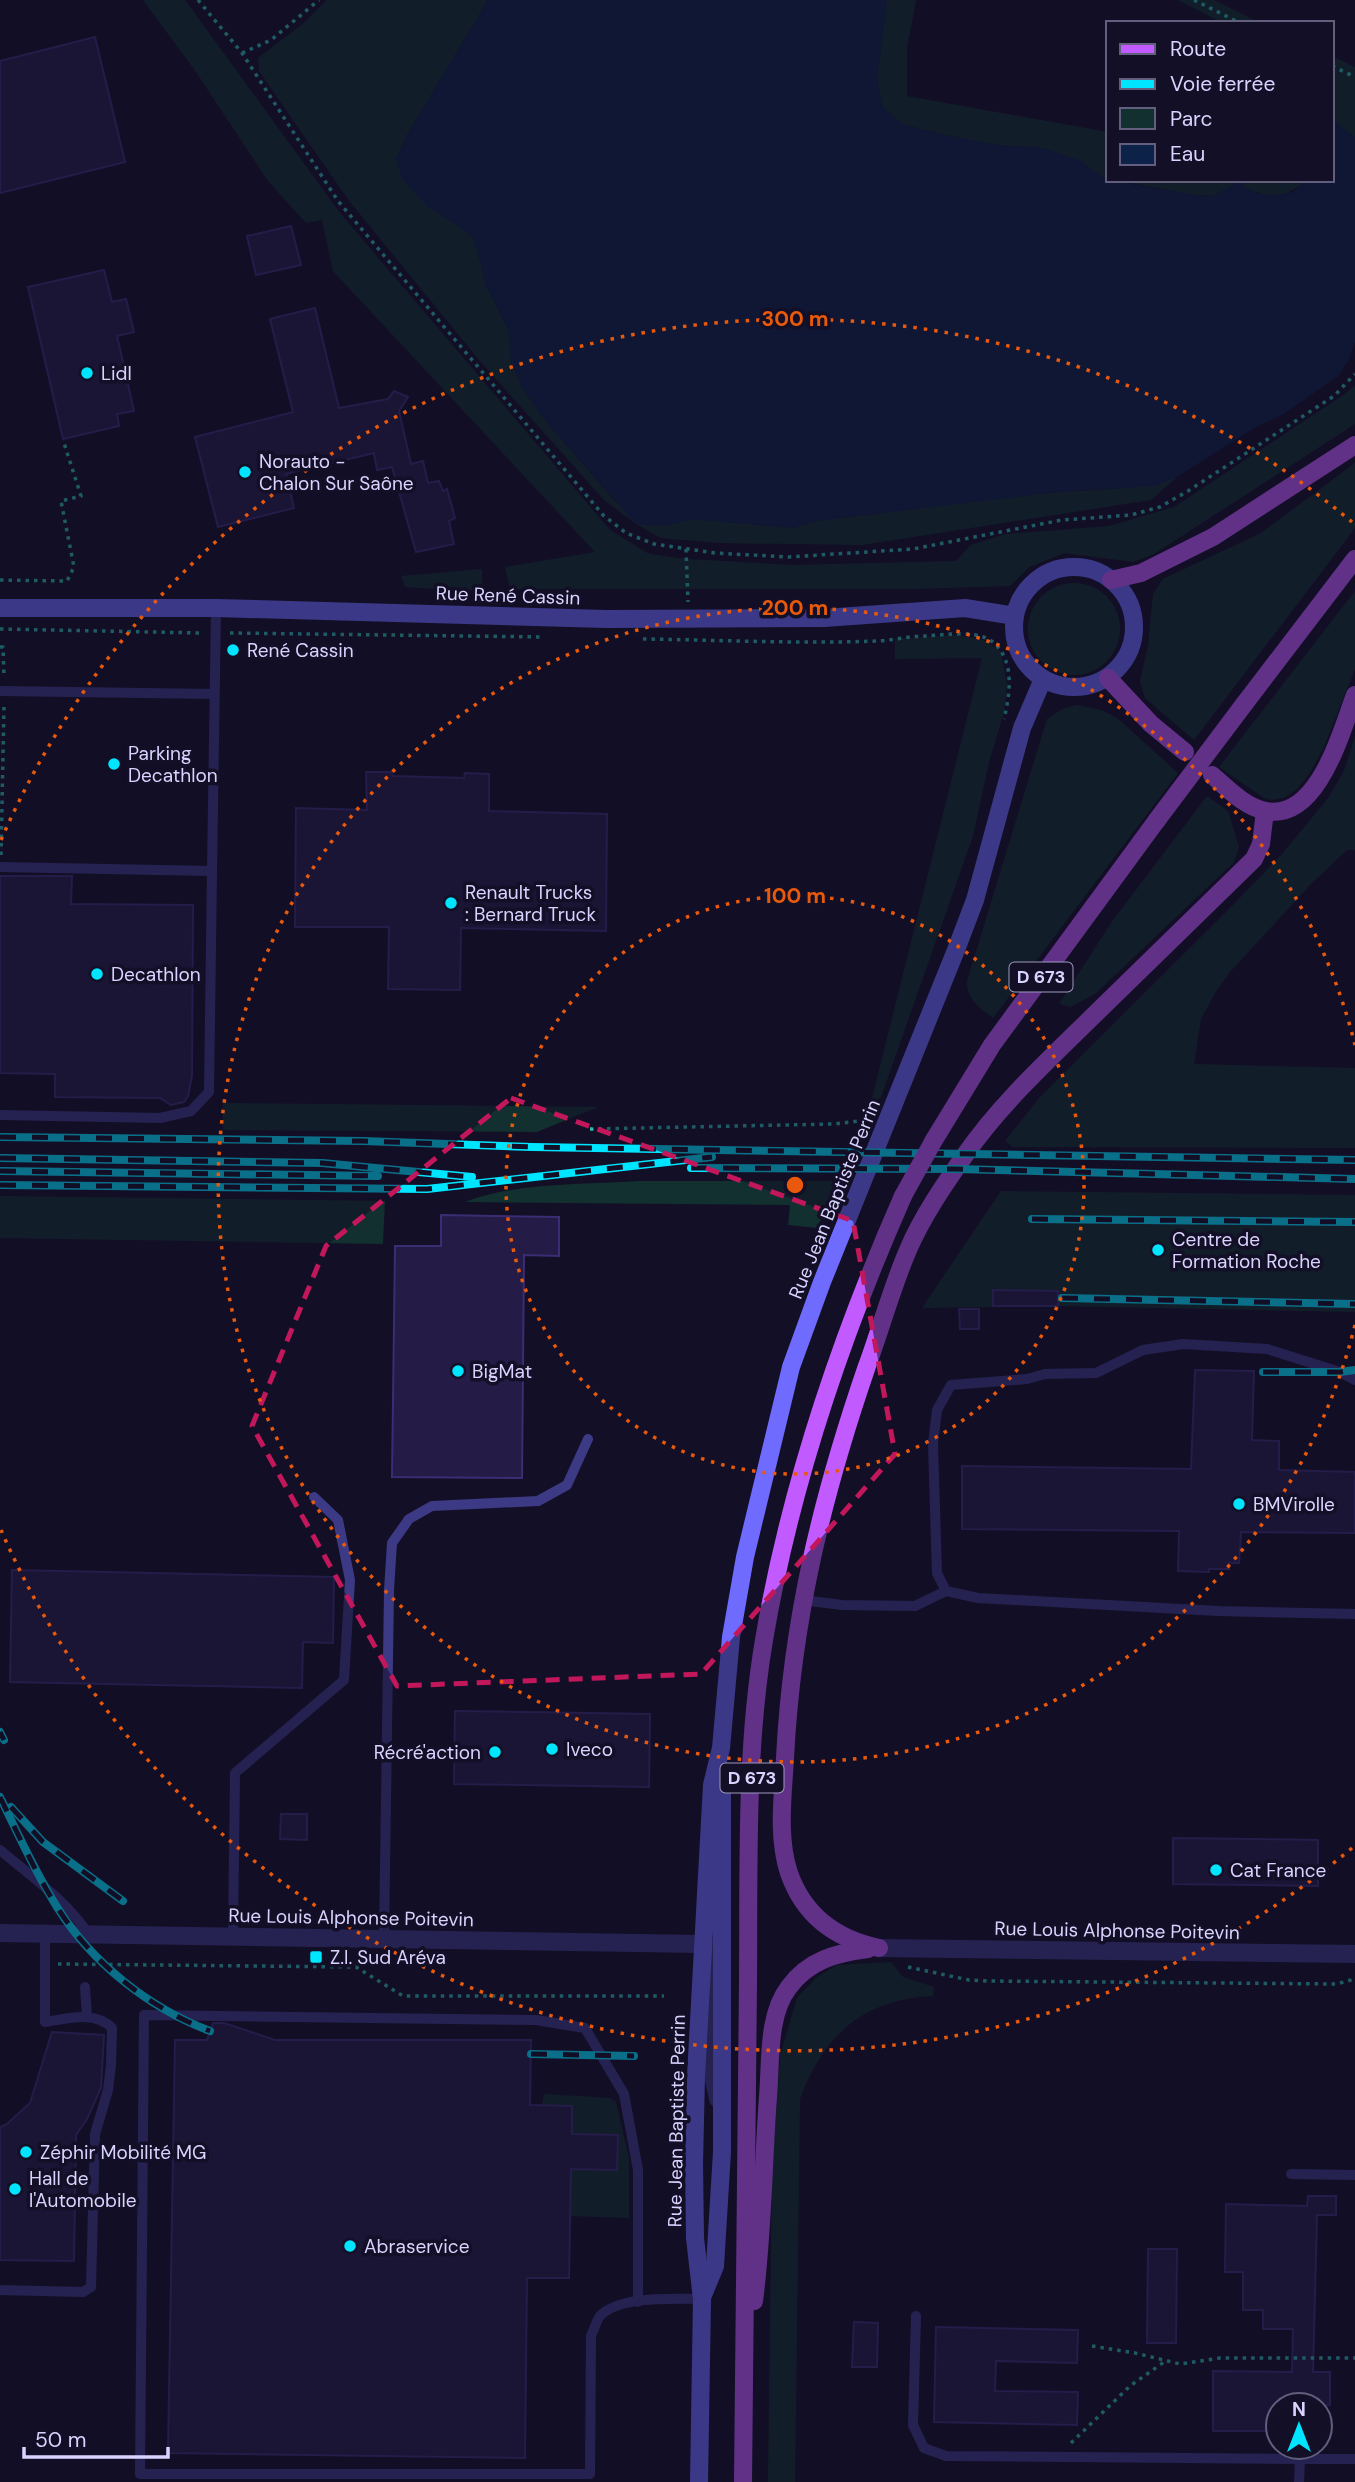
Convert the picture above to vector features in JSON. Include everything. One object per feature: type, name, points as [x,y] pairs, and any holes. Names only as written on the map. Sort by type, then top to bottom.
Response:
[{"type":"main road","points":[[1111,580],[1141,573],[1213,537],[1355,445]]},
{"type":"main road","name":"D 673","points":[[743,2482],[749,1853],[753,1739],[763,1642],[777,1567],[800,1475],[825,1393],[869,1272],[903,1196],[992,1045],[1157,820],[1355,559]]},
{"type":"main road","points":[[1062,568],[1096,571],[1111,580],[1124,594],[1132,611],[1134,630],[1131,648],[1122,665],[1108,677],[1087,686],[1064,687],[1043,679],[1029,668],[1019,652],[1014,634],[1015,616],[1021,599],[1031,585],[1062,568]]},
{"type":"main road","name":"Rue René Cassin","points":[[0,608],[215,608],[606,620],[824,618],[965,608],[1015,616]]},
{"type":"main road","points":[[1108,677],[1151,724],[1185,752]]},
{"type":"main road","name":"Rue Jean Baptiste Perrin","points":[[702,2299],[715,2266],[722,2115],[721,1748],[731,1637],[743,1570],[765,1467],[791,1367],[822,1282],[975,900],[1022,728],[1043,679]]},
{"type":"main road","points":[[1212,775],[1246,803],[1265,811],[1283,811],[1302,802],[1315,787],[1329,762],[1355,695]]},
{"type":"main road","points":[[879,1948],[848,1940],[822,1922],[798,1894],[784,1855],[782,1811],[788,1701],[802,1600],[839,1448],[908,1248],[966,1154],[1010,1099],[1254,859],[1261,844],[1265,811]]},
{"type":"main road","name":"Rue Jean Baptiste Perrin","points":[[699,2482],[702,2299],[695,2238],[694,2164],[702,1944],[712,1785],[721,1748]]},
{"type":"main road","points":[[744,2384],[759,2264],[762,2166],[772,2049],[780,2000],[800,1974],[815,1962],[848,1951],[879,1948]]},
{"type":"street","points":[[702,1944],[723,1927]]},
{"type":"street","name":"Rue Louis Alphonse Poitevin","points":[[0,1933],[702,1944]]},
{"type":"street","name":"Rue Jean Baptiste Perrin","points":[[702,1944],[712,1951],[710,2066],[722,2115]]},
{"type":"street","name":"Rue Louis Alphonse Poitevin","points":[[879,1948],[1355,1954]]},
{"type":"lane","points":[[0,1115],[160,1118],[191,1111],[209,1092],[215,608]]},
{"type":"lane","points":[[2,691],[214,694]]},
{"type":"lane","points":[[1,867],[212,871]]},
{"type":"lane","points":[[946,1591],[937,1573],[933,1444],[937,1410],[951,1385],[1027,1379],[1045,1374],[1096,1373],[1143,1350],[1183,1344],[1267,1349],[1340,1372],[1355,1380]]},
{"type":"lane","points":[[384,1938],[389,1604],[393,1543],[410,1519],[432,1506],[538,1501],[567,1485],[588,1439]]},
{"type":"lane","points":[[233,1937],[235,1773],[344,1680],[350,1580],[338,1520],[314,1497]]},
{"type":"lane","points":[[802,1600],[842,1605],[915,1606],[946,1591],[978,1598],[1218,1611],[1355,1614]]},
{"type":"lane","points":[[0,1850],[76,1915],[89,1935]]},
{"type":"lane","points":[[0,2290],[83,2292],[90,2287],[95,2134],[107,2090],[112,2028],[105,2021],[87,2017],[45,2022],[45,1934]]},
{"type":"lane","points":[[85,1987],[87,2017]]},
{"type":"lane","points":[[638,2302],[638,2170],[624,2094],[585,2028],[536,2020],[144,2015],[140,2474],[590,2474],[591,2336],[600,2316],[619,2304],[638,2302],[664,2299],[702,2299]]},
{"type":"lane","points":[[1291,2174],[1355,2175]]},
{"type":"lane","points":[[916,2316],[914,2425],[924,2448],[946,2456],[1264,2459]]},
{"type":"lane","points":[[1334,2459],[1355,2459]]},
{"type":"lane","points":[[1299,2482],[1300,2461]]},
{"type":"path","points":[[198,0],[242,53],[338,201],[603,514],[626,533],[654,544],[715,553],[788,556],[849,554],[913,549],[1062,520],[1131,515],[1160,507],[1188,491],[1334,396],[1355,374]]},
{"type":"path","points":[[242,53],[271,40],[319,0]]},
{"type":"path","points":[[1194,0],[1236,21]]},
{"type":"path","points":[[1334,67],[1355,77]]},
{"type":"path","points":[[0,580],[67,581],[74,568],[61,501],[81,496],[63,439]]},
{"type":"path","points":[[686,549],[688,619]]},
{"type":"path","points":[[0,629],[546,638]]},
{"type":"path","points":[[642,639],[855,641],[971,635],[993,642],[1007,663],[1009,701],[1003,723]]},
{"type":"path","points":[[0,647],[3,647],[1,867]]},
{"type":"path","points":[[590,1129],[834,1124],[890,1117]]},
{"type":"path","points":[[905,1948],[905,1964],[910,1969],[987,1981],[1336,1984],[1355,1979]]},
{"type":"path","points":[[45,1964],[356,1967],[403,1996],[664,1996]]},
{"type":"path","points":[[1092,2346],[1180,2364],[1220,2358],[1355,2358]]},
{"type":"path","points":[[1060,2456],[1076,2436],[1130,2386],[1164,2362]]},
{"type":"highlighted area","points":[[511,1098],[853,1221],[895,1454],[701,1674],[397,1686],[252,1426],[326,1246]]},
{"type":"green space","points":[[143,0],[185,0],[340,213],[610,530],[649,554],[686,559],[793,565],[956,561],[971,545],[1005,534],[1109,526],[1174,507],[1355,385],[1355,424],[1154,554],[1133,562],[1065,553],[1029,567],[1010,586],[912,589],[510,589],[505,567],[595,552],[333,271],[322,220],[306,223],[268,181],[194,69]]},
{"type":"green space","points":[[327,0],[488,0],[407,135],[396,159],[427,206],[474,239],[487,287],[509,331],[511,362],[522,387],[545,420],[617,503],[663,526],[693,519],[792,528],[815,521],[1050,493],[1130,487],[1177,477],[1151,500],[862,545],[719,543],[661,538],[636,524],[604,500],[480,361],[350,202],[259,71],[258,58],[305,22]]},
{"type":"green space","points":[[887,0],[916,0],[907,48],[907,96],[1106,132],[1106,178],[1079,160],[1043,148],[999,145],[902,124],[883,108],[877,78]]},
{"type":"green space","points":[[1178,0],[1214,0],[1256,21],[1219,21]]},
{"type":"green space","points":[[1334,57],[1355,67],[1355,137],[1336,123]]},
{"type":"green space","points":[[1125,182],[1238,182],[1214,196]]},
{"type":"green space","points":[[1238,182],[1305,182],[1291,191],[1273,195],[1264,195]]},
{"type":"green space","points":[[1355,463],[1355,528],[1194,740],[1145,698],[1140,681],[1148,646],[1153,594],[1163,579],[1261,533]]},
{"type":"green space","points":[[482,569],[482,584],[476,591],[405,587],[401,576]]},
{"type":"green space","points":[[1074,583],[1092,586],[1107,596],[1117,611],[1120,629],[1117,647],[1107,662],[1092,672],[1074,675],[1056,672],[1041,662],[1031,647],[1028,629],[1031,611],[1041,596],[1056,586]]},
{"type":"green space","points":[[1355,591],[1355,669],[1323,749],[1310,773],[1297,789],[1284,798],[1264,798],[1219,767]]},
{"type":"green space","points":[[957,635],[983,640],[1001,651],[1007,685],[1004,712],[989,762],[973,836],[881,1097],[869,1110],[982,658],[895,659],[895,639]]},
{"type":"green space","points":[[1077,705],[1101,710],[1117,718],[1178,773],[993,1018],[972,998],[967,981],[1047,719],[1062,709]]},
{"type":"green space","points":[[1355,737],[1355,850],[1347,850],[1311,884],[1229,973],[1201,1019],[1194,1064],[1355,1068],[1355,1148],[1013,1147],[1005,1141],[1040,1097],[1282,854],[1329,797],[1344,771]]},
{"type":"green space","points":[[1207,796],[1228,811],[1239,847],[1234,862],[1095,994],[1070,1007],[1059,1004],[1111,923]]},
{"type":"green space","points":[[223,1103],[598,1107],[537,1132],[223,1130]]},
{"type":"green space","points":[[638,1181],[839,1181],[817,1228],[788,1225],[790,1205],[465,1202],[528,1188]]},
{"type":"green space","name":"Centre de Formation Roche","points":[[1001,1191],[1355,1195],[1355,1312],[1058,1306],[922,1308]]},
{"type":"green space","points":[[0,1196],[385,1201],[383,1244],[0,1238]]},
{"type":"green space","points":[[891,1962],[903,1977],[934,1987],[933,1996],[886,2004],[849,2025],[821,2056],[800,2099],[795,2482],[768,2482],[772,2171],[780,2056],[797,1998],[817,1977],[837,1965]]},
{"type":"green space","points":[[544,2094],[610,2098],[616,2102],[629,2158],[629,2218],[570,2216],[571,2169],[617,2170],[618,2135],[572,2134],[572,2106],[542,2105]]},
{"type":"water","points":[[488,0],[887,0],[877,78],[883,108],[902,124],[999,145],[1043,148],[1079,160],[1106,179],[1106,182],[1214,196],[1238,182],[1257,193],[1272,196],[1293,192],[1305,182],[1334,182],[1336,123],[1355,137],[1355,342],[1339,375],[1284,414],[1254,428],[1177,477],[1154,486],[1057,492],[815,521],[792,528],[693,519],[663,526],[636,524],[545,420],[522,387],[511,362],[509,331],[487,287],[474,239],[427,206],[402,179],[396,159],[407,135]]},
{"type":"building","points":[[95,37],[125,162],[0,193],[0,61]]},
{"type":"building","points":[[291,226],[301,265],[256,275],[247,236]]},
{"type":"building","name":"Lidl","points":[[104,270],[112,302],[126,299],[134,332],[117,336],[134,411],[117,414],[119,426],[63,439],[28,287]]},
{"type":"building","points":[[315,308],[339,408],[388,399],[394,391],[408,397],[399,411],[411,464],[423,461],[428,483],[439,481],[443,491],[447,489],[455,518],[449,521],[454,544],[416,552],[392,467],[377,470],[374,453],[286,474],[294,508],[218,527],[195,437],[293,412],[270,319]]},
{"type":"building","name":"Renault Trucks : Bernard Truck","points":[[366,772],[391,772],[393,776],[464,778],[465,773],[489,774],[489,811],[607,814],[606,931],[461,928],[460,990],[388,989],[389,927],[295,927],[296,808],[367,810]]},
{"type":"building","name":"Decathlon","points":[[0,876],[72,876],[71,904],[193,905],[192,1076],[184,1102],[171,1105],[160,1098],[55,1097],[55,1074],[0,1073]]},
{"type":"building","points":[[441,1215],[559,1217],[559,1256],[524,1255],[522,1478],[392,1477],[395,1246],[441,1246]]},
{"type":"building","points":[[993,1290],[1058,1291],[1058,1306],[993,1306]]},
{"type":"building","points":[[959,1309],[979,1309],[979,1329],[960,1329]]},
{"type":"building","points":[[1195,1370],[1254,1371],[1252,1440],[1279,1441],[1279,1470],[1355,1472],[1355,1533],[1241,1532],[1239,1563],[1229,1563],[1229,1569],[1209,1569],[1209,1572],[1178,1571],[1179,1531],[962,1529],[962,1466],[1191,1469]]},
{"type":"building","points":[[12,1570],[334,1577],[333,1643],[303,1642],[302,1688],[10,1682]]},
{"type":"building","name":"Iveco","points":[[455,1711],[650,1714],[649,1787],[454,1784]]},
{"type":"building","points":[[281,1814],[307,1814],[307,1840],[280,1839]]},
{"type":"building","points":[[1173,1838],[1318,1840],[1318,1886],[1173,1884]]},
{"type":"building","points":[[213,2023],[224,2023],[275,2040],[531,2040],[530,2105],[572,2106],[572,2134],[618,2135],[617,2170],[571,2169],[569,2278],[527,2278],[525,2458],[168,2453],[175,2040],[207,2040]]},
{"type":"building","points":[[52,2032],[104,2035],[101,2088],[87,2119],[76,2135],[74,2261],[0,2260],[0,2127],[30,2103]]},
{"type":"building","points":[[1308,2196],[1336,2196],[1336,2215],[1317,2215],[1313,2372],[1330,2372],[1330,2391],[1264,2391],[1264,2431],[1213,2431],[1213,2371],[1292,2372],[1293,2329],[1263,2329],[1263,2310],[1243,2310],[1243,2272],[1225,2272],[1226,2204],[1307,2206]]},
{"type":"building","points":[[1148,2249],[1177,2249],[1176,2343],[1147,2343]]},
{"type":"building","points":[[854,2322],[878,2323],[877,2367],[852,2367]]},
{"type":"building","points":[[936,2327],[1078,2330],[1077,2363],[996,2361],[995,2391],[1078,2392],[1077,2425],[934,2422]]},
{"type":"railway","points":[[0,1137],[363,1141],[532,1147],[1355,1160]]},
{"type":"railway","points":[[0,1185],[427,1189],[712,1157]]},
{"type":"railway","points":[[0,1158],[322,1163],[472,1177]]},
{"type":"railway","points":[[691,1168],[956,1169],[1355,1179]]},
{"type":"railway","points":[[0,1171],[378,1176]]},
{"type":"railway","points":[[1032,1219],[1355,1222]]},
{"type":"railway","points":[[1062,1298],[1355,1304]]},
{"type":"railway","points":[[1263,1372],[1355,1370]]},
{"type":"railway","points":[[0,1732],[4,1740]]},
{"type":"railway","points":[[0,1797],[49,1894],[87,1947],[144,1996],[165,2010],[210,2031]]},
{"type":"railway","points":[[11,1807],[43,1842],[123,1901]]},
{"type":"railway","points":[[531,2054],[634,2056]]},
{"type":"place","name":"Lidl","points":[[87,373]]},
{"type":"place","name":"Norauto - Chalon Sur Saône","points":[[245,472]]},
{"type":"place","name":"René Cassin","points":[[233,650]]},
{"type":"place","name":"Parking Decathlon","points":[[114,764]]},
{"type":"place","name":"Renault Trucks : Bernard Truck","points":[[451,903]]},
{"type":"place","name":"Decathlon","points":[[97,974]]},
{"type":"place","name":"Centre de Formation Roche","points":[[1158,1250]]},
{"type":"place","name":"BigMat","points":[[458,1371]]},
{"type":"place","name":"BMVirolle","points":[[1239,1504]]},
{"type":"place","name":"Iveco","points":[[552,1749]]},
{"type":"place","name":"Récré'action","points":[[495,1752]]},
{"type":"place","name":"Cat France","points":[[1216,1870]]},
{"type":"place","name":"Z.I. Sud Aréva","points":[[316,1957]]},
{"type":"place","name":"Zéphir Mobilité MG","points":[[26,2152]]},
{"type":"place","name":"Hall de l'Automobile","points":[[15,2189]]},
{"type":"place","name":"Abraservice","points":[[350,2246]]}]
